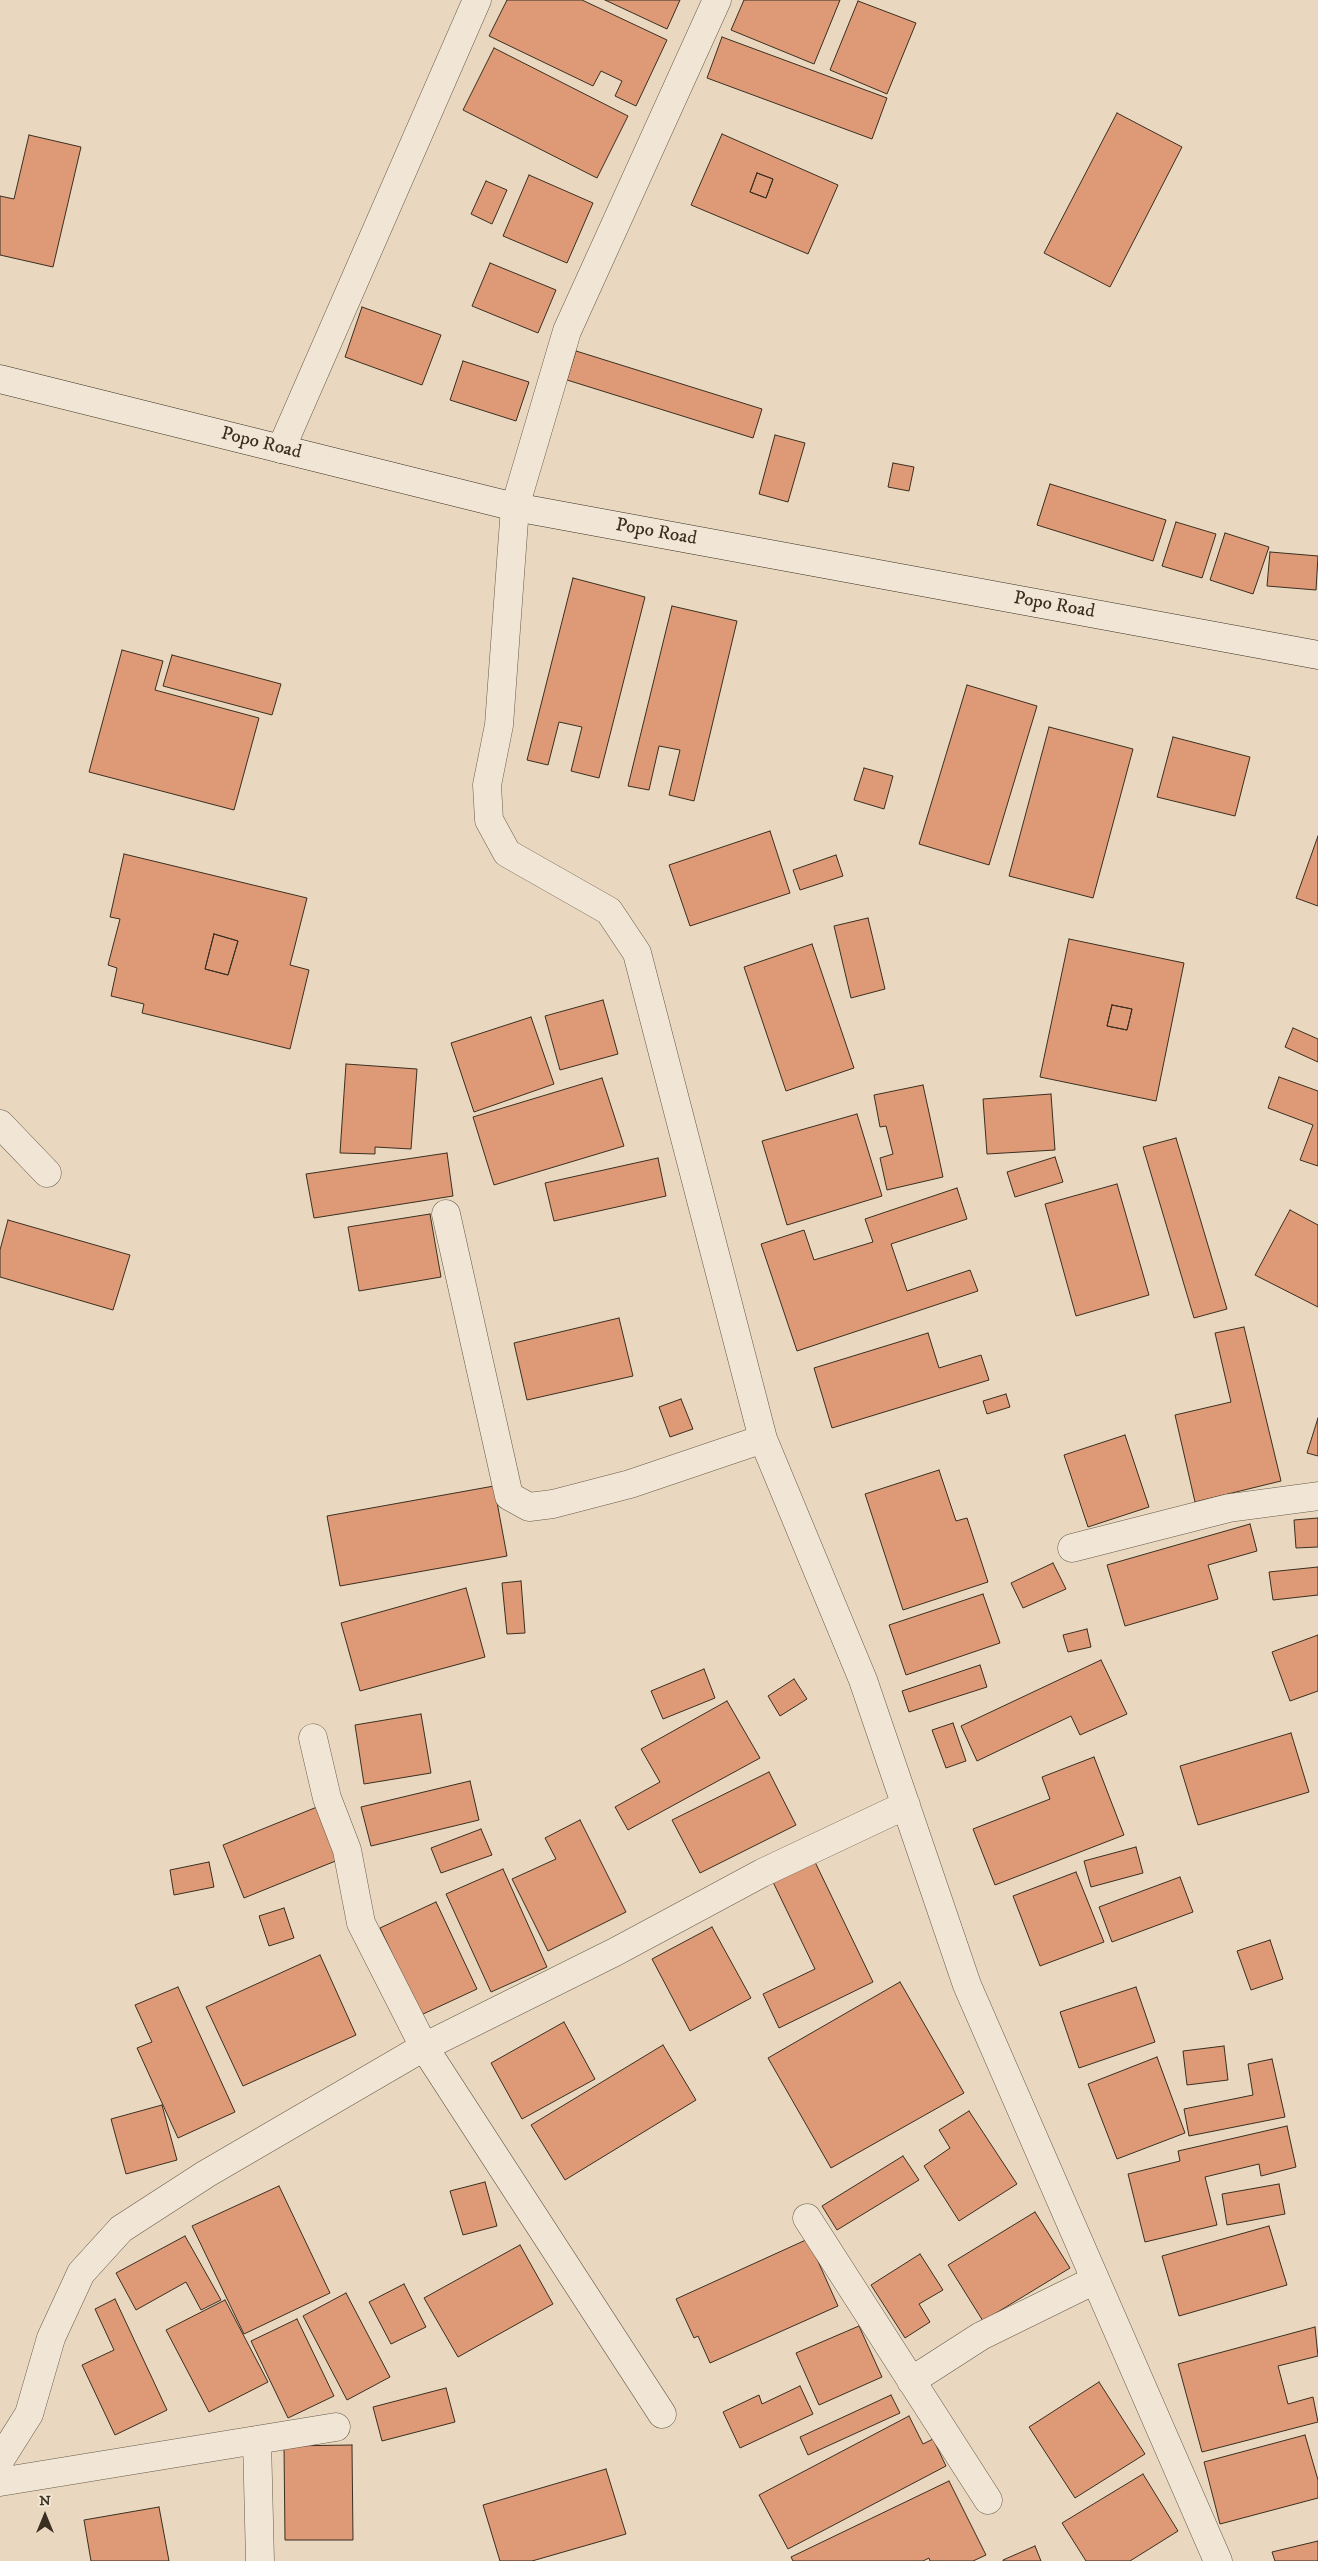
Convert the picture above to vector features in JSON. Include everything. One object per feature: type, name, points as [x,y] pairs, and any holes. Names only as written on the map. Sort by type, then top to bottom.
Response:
[{"type":"street","points":[[281,449],[477,0]]},
{"type":"street","points":[[717,0],[567,332],[515,507],[500,725],[487,785],[489,820],[507,853],[609,911],[638,953],[763,1438],[863,1680],[967,1985],[1218,2561]]},
{"type":"street","name":"Popo Road","points":[[0,379],[515,507],[1318,655]]},
{"type":"street","points":[[0,1124],[47,1173]]},
{"type":"street","points":[[446,1214],[509,1496],[529,1507],[553,1504],[630,1484],[763,1438]]},
{"type":"street","points":[[1072,1548],[1229,1508],[1318,1496]]},
{"type":"street","points":[[313,1738],[327,1798],[347,1850],[361,1923],[424,2047],[662,2414]]},
{"type":"street","points":[[0,2460],[29,2414],[51,2338],[81,2273],[120,2229],[206,2174],[424,2047],[615,1952],[762,1874],[906,1805]]},
{"type":"street","points":[[807,2218],[988,2500]]},
{"type":"street","points":[[911,2381],[981,2336],[1095,2280]]},
{"type":"street","points":[[0,2482],[336,2427]]},
{"type":"street","points":[[257,2440],[260,2561]]},
{"type":"building","points":[[507,0],[582,0],[667,40],[636,106],[615,96],[622,81],[601,71],[593,86],[489,36]]},
{"type":"building","points":[[605,0],[680,0],[667,29]]},
{"type":"building","points":[[744,0],[840,0],[814,64],[731,30]]},
{"type":"building","points":[[858,1],[916,23],[887,94],[830,70]]},
{"type":"building","points":[[722,37],[887,98],[872,139],[707,78]]},
{"type":"building","points":[[494,48],[628,116],[597,178],[463,110]]},
{"type":"building","points":[[1117,113],[1182,147],[1110,287],[1044,253]]},
{"type":"building","points":[[722,134],[838,185],[808,254],[691,205]],"holes":[[[757,173],[773,179],[766,198],[750,192]]]},
{"type":"building","points":[[29,135],[81,147],[53,267],[0,255],[0,196],[14,199]]},
{"type":"building","points":[[757,173],[773,179],[766,198],[750,192]]},
{"type":"building","points":[[529,175],[593,203],[567,263],[503,236]]},
{"type":"building","points":[[486,181],[507,190],[492,224],[471,214]]},
{"type":"building","points":[[490,263],[556,290],[538,333],[472,306]]},
{"type":"building","points":[[362,307],[441,335],[422,385],[345,357]]},
{"type":"building","points":[[576,351],[762,409],[753,438],[567,380]]},
{"type":"building","points":[[463,361],[529,382],[516,421],[450,400]]},
{"type":"building","points":[[775,435],[805,443],[788,502],[759,494]]},
{"type":"building","points":[[893,463],[914,467],[909,491],[888,487]]},
{"type":"building","points":[[1050,484],[1166,520],[1153,561],[1037,525]]},
{"type":"building","points":[[1176,522],[1216,534],[1202,578],[1162,566]]},
{"type":"building","points":[[1225,533],[1269,547],[1253,594],[1210,580]]},
{"type":"building","points":[[1270,552],[1318,556],[1316,590],[1267,586]]},
{"type":"building","points":[[573,578],[645,597],[599,778],[571,771],[582,727],[559,722],[548,765],[527,760]]},
{"type":"building","points":[[672,606],[737,621],[694,801],[669,795],[680,750],[659,746],[649,790],[628,786]]},
{"type":"building","points":[[122,650],[163,661],[155,690],[259,718],[234,810],[89,772]]},
{"type":"building","points":[[172,655],[281,684],[272,715],[163,686]]},
{"type":"building","points":[[967,685],[1037,706],[989,865],[919,844]]},
{"type":"building","points":[[1049,727],[1133,749],[1093,898],[1009,876]]},
{"type":"building","points":[[1173,737],[1250,757],[1235,816],[1157,797]]},
{"type":"building","points":[[864,768],[893,776],[884,809],[854,800]]},
{"type":"building","points":[[770,831],[790,893],[690,926],[669,865]]},
{"type":"building","points":[[1318,836],[1318,906],[1296,898]]},
{"type":"building","points":[[124,854],[307,898],[290,965],[309,970],[290,1049],[142,1013],[144,1004],[111,996],[117,968],[108,965],[120,919],[110,917]],"holes":[[[214,934],[238,941],[228,975],[205,969]]]},
{"type":"building","points":[[836,855],[843,876],[800,890],[793,870]]},
{"type":"building","points":[[868,918],[885,989],[851,998],[834,926]]},
{"type":"building","points":[[214,934],[238,941],[228,975],[205,969]]},
{"type":"building","points":[[1069,939],[1184,963],[1156,1101],[1040,1077]],"holes":[[[1112,1005],[1132,1009],[1127,1030],[1107,1026]]]},
{"type":"building","points":[[812,944],[854,1068],[786,1091],[744,967]]},
{"type":"building","points":[[603,1000],[618,1054],[560,1070],[545,1016]]},
{"type":"building","points":[[1112,1005],[1132,1009],[1127,1030],[1107,1026]]},
{"type":"building","points":[[531,1017],[554,1084],[474,1112],[451,1043]]},
{"type":"building","points":[[1293,1028],[1318,1039],[1318,1062],[1285,1047]]},
{"type":"building","points":[[346,1064],[417,1069],[411,1149],[375,1147],[375,1154],[340,1153]]},
{"type":"building","points":[[1279,1077],[1318,1091],[1318,1166],[1300,1160],[1313,1125],[1268,1108]]},
{"type":"building","points":[[602,1078],[624,1146],[494,1185],[473,1117]]},
{"type":"building","points":[[923,1085],[943,1177],[887,1190],[880,1158],[893,1154],[886,1126],[880,1127],[874,1095]]},
{"type":"building","points":[[1051,1094],[1055,1150],[987,1154],[983,1099]]},
{"type":"building","points":[[857,1114],[882,1196],[787,1225],[762,1141]]},
{"type":"building","points":[[1176,1138],[1227,1309],[1194,1318],[1143,1147]]},
{"type":"building","points":[[447,1153],[453,1196],[314,1218],[306,1174]]},
{"type":"building","points":[[1055,1157],[1063,1182],[1015,1197],[1007,1172]]},
{"type":"building","points":[[658,1158],[666,1196],[554,1221],[545,1183]]},
{"type":"building","points":[[1117,1184],[1149,1295],[1076,1316],[1045,1204]]},
{"type":"building","points":[[957,1188],[967,1219],[891,1244],[907,1291],[970,1270],[978,1291],[797,1351],[761,1244],[804,1230],[814,1260],[873,1242],[865,1219]]},
{"type":"building","points":[[1290,1210],[1318,1225],[1318,1307],[1255,1275]]},
{"type":"building","points":[[430,1214],[441,1277],[359,1291],[348,1227]]},
{"type":"building","points":[[8,1220],[130,1255],[113,1310],[0,1277],[0,1250]]},
{"type":"building","points":[[619,1318],[633,1376],[527,1400],[514,1343]]},
{"type":"building","points":[[1244,1327],[1281,1481],[1195,1502],[1175,1415],[1231,1402],[1215,1333]]},
{"type":"building","points":[[928,1333],[939,1368],[981,1355],[989,1380],[832,1428],[814,1368]]},
{"type":"building","points":[[1006,1394],[1010,1407],[987,1414],[983,1401]]},
{"type":"building","points":[[681,1399],[693,1429],[670,1437],[659,1407]]},
{"type":"building","points":[[1318,1418],[1318,1456],[1307,1453]]},
{"type":"building","points":[[1125,1435],[1149,1507],[1088,1527],[1064,1455]]},
{"type":"building","points":[[939,1470],[956,1521],[967,1518],[988,1582],[903,1610],[865,1494]]},
{"type":"building","points":[[494,1486],[507,1556],[340,1586],[327,1516]]},
{"type":"building","points":[[1318,1518],[1318,1547],[1296,1548],[1294,1520]]},
{"type":"building","points":[[1250,1524],[1257,1551],[1208,1565],[1218,1599],[1125,1626],[1107,1565]]},
{"type":"building","points":[[1053,1563],[1066,1589],[1023,1608],[1011,1583]]},
{"type":"building","points":[[1318,1567],[1318,1595],[1273,1600],[1269,1572]]},
{"type":"building","points":[[521,1581],[525,1633],[507,1634],[502,1583]]},
{"type":"building","points":[[466,1588],[485,1657],[360,1691],[341,1623]]},
{"type":"building","points":[[983,1594],[1000,1643],[906,1675],[889,1625]]},
{"type":"building","points":[[1087,1629],[1091,1647],[1068,1652],[1063,1635]]},
{"type":"building","points":[[1318,1635],[1318,1691],[1290,1701],[1272,1652]]},
{"type":"building","points":[[1101,1660],[1127,1714],[1080,1735],[1071,1716],[977,1761],[961,1726]]},
{"type":"building","points":[[980,1665],[987,1687],[909,1712],[902,1691]]},
{"type":"building","points":[[704,1669],[715,1698],[663,1719],[651,1691]]},
{"type":"building","points":[[794,1679],[807,1699],[780,1716],[768,1696]]},
{"type":"building","points":[[727,1701],[760,1758],[628,1830],[615,1807],[660,1782],[641,1749]]},
{"type":"building","points":[[421,1714],[431,1773],[364,1784],[355,1725]]},
{"type":"building","points":[[953,1723],[966,1761],[946,1768],[932,1730]]},
{"type":"building","points":[[1291,1733],[1309,1792],[1198,1825],[1180,1766]]},
{"type":"building","points":[[1094,1757],[1124,1835],[995,1885],[973,1829],[1050,1799],[1042,1777]]},
{"type":"building","points":[[769,1772],[796,1825],[700,1873],[672,1820]]},
{"type":"building","points":[[470,1781],[479,1820],[371,1846],[361,1807]]},
{"type":"building","points":[[317,1807],[338,1860],[244,1898],[223,1845]]},
{"type":"building","points":[[580,1820],[626,1912],[548,1951],[512,1879],[556,1859],[545,1838]]},
{"type":"building","points":[[481,1829],[492,1855],[441,1873],[431,1848]]},
{"type":"building","points":[[1136,1847],[1143,1873],[1091,1887],[1084,1861]]},
{"type":"building","points":[[209,1862],[214,1887],[174,1895],[170,1870]]},
{"type":"building","points":[[815,1862],[873,1982],[779,2028],[763,1994],[815,1969],[773,1882]]},
{"type":"building","points":[[503,1869],[547,1967],[491,1992],[446,1894]]},
{"type":"building","points":[[1076,1872],[1104,1942],[1040,1966],[1013,1896]]},
{"type":"building","points":[[1180,1877],[1193,1912],[1112,1942],[1099,1907]]},
{"type":"building","points":[[436,1902],[477,1989],[421,2015],[380,1928]]},
{"type":"building","points":[[284,1908],[294,1938],[269,1946],[259,1916]]},
{"type":"building","points":[[712,1927],[751,1998],[690,2031],[652,1959]]},
{"type":"building","points":[[1270,1940],[1283,1979],[1251,1990],[1237,1951]]},
{"type":"building","points":[[320,1955],[356,2035],[243,2086],[206,2007]]},
{"type":"building","points":[[900,1982],[964,2093],[831,2168],[768,2058]]},
{"type":"building","points":[[178,1987],[235,2112],[178,2138],[137,2048],[152,2042],[135,2005]]},
{"type":"building","points":[[1136,1987],[1155,2042],[1079,2068],[1060,2012]]},
{"type":"building","points":[[564,2022],[595,2079],[522,2119],[491,2063]]},
{"type":"building","points":[[663,2045],[696,2100],[565,2180],[531,2125]]},
{"type":"building","points":[[1224,2046],[1228,2080],[1187,2085],[1183,2051]]},
{"type":"building","points":[[1157,2057],[1185,2133],[1117,2159],[1088,2084]]},
{"type":"building","points":[[1272,2059],[1285,2117],[1189,2136],[1184,2109],[1253,2095],[1248,2064]]},
{"type":"building","points":[[162,2105],[177,2160],[126,2174],[111,2119]]},
{"type":"building","points":[[969,2111],[1017,2184],[959,2221],[924,2166],[950,2148],[939,2130]]},
{"type":"building","points":[[1287,2126],[1296,2167],[1261,2176],[1259,2164],[1205,2177],[1217,2225],[1145,2242],[1128,2174],[1180,2161],[1178,2151]]},
{"type":"building","points":[[903,2156],[919,2180],[837,2230],[822,2206]]},
{"type":"building","points":[[485,2182],[497,2226],[463,2235],[450,2191]]},
{"type":"building","points":[[1279,2184],[1285,2214],[1227,2225],[1222,2194]]},
{"type":"building","points":[[279,2186],[330,2293],[244,2334],[192,2226]]},
{"type":"building","points":[[1035,2212],[1070,2268],[983,2321],[948,2265]]},
{"type":"building","points":[[1269,2226],[1287,2285],[1179,2316],[1162,2256]]},
{"type":"building","points":[[185,2236],[221,2300],[201,2310],[186,2282],[136,2310],[116,2273]]},
{"type":"building","points":[[808,2239],[838,2306],[710,2363],[698,2336],[694,2338],[676,2299]]},
{"type":"building","points":[[520,2245],[553,2304],[458,2357],[424,2298]]},
{"type":"building","points":[[920,2254],[943,2290],[919,2304],[930,2322],[905,2338],[871,2285]]},
{"type":"building","points":[[404,2284],[426,2327],[391,2344],[369,2302]]},
{"type":"building","points":[[346,2293],[390,2377],[347,2400],[303,2316]]},
{"type":"building","points":[[115,2299],[167,2410],[115,2435],[82,2365],[114,2350],[95,2309]]},
{"type":"building","points":[[225,2300],[268,2382],[209,2412],[166,2330]]},
{"type":"building","points":[[297,2319],[334,2396],[288,2418],[251,2341]]},
{"type":"building","points":[[859,2326],[882,2377],[819,2405],[796,2353]]},
{"type":"building","points":[[1315,2327],[1318,2356],[1278,2366],[1288,2404],[1313,2397],[1318,2422],[1202,2452],[1178,2364]]},
{"type":"building","points":[[1099,2382],[1145,2454],[1075,2498],[1029,2427]]},
{"type":"building","points":[[800,2386],[813,2414],[740,2448],[723,2412],[759,2395],[762,2404]]},
{"type":"building","points":[[446,2388],[455,2422],[382,2441],[373,2407]]},
{"type":"building","points":[[891,2395],[900,2413],[808,2455],[800,2437]]},
{"type":"building","points":[[909,2416],[923,2444],[933,2439],[946,2466],[788,2549],[759,2495]]},
{"type":"building","points":[[1305,2435],[1318,2480],[1318,2498],[1220,2524],[1204,2462]]},
{"type":"building","points":[[352,2445],[353,2540],[285,2540],[284,2446]]},
{"type":"building","points":[[606,2469],[626,2534],[532,2561],[500,2561],[483,2505]]},
{"type":"building","points":[[1143,2474],[1178,2531],[1130,2561],[1086,2561],[1062,2523]]},
{"type":"building","points":[[949,2481],[986,2555],[973,2561],[930,2561],[929,2558],[923,2561],[793,2561],[791,2557]]},
{"type":"building","points":[[159,2507],[169,2561],[91,2561],[84,2520]]},
{"type":"building","points":[[1318,2541],[1318,2561],[1275,2561],[1272,2552]]},
{"type":"building","points":[[1035,2546],[1041,2561],[1003,2561],[1003,2560]]}]
